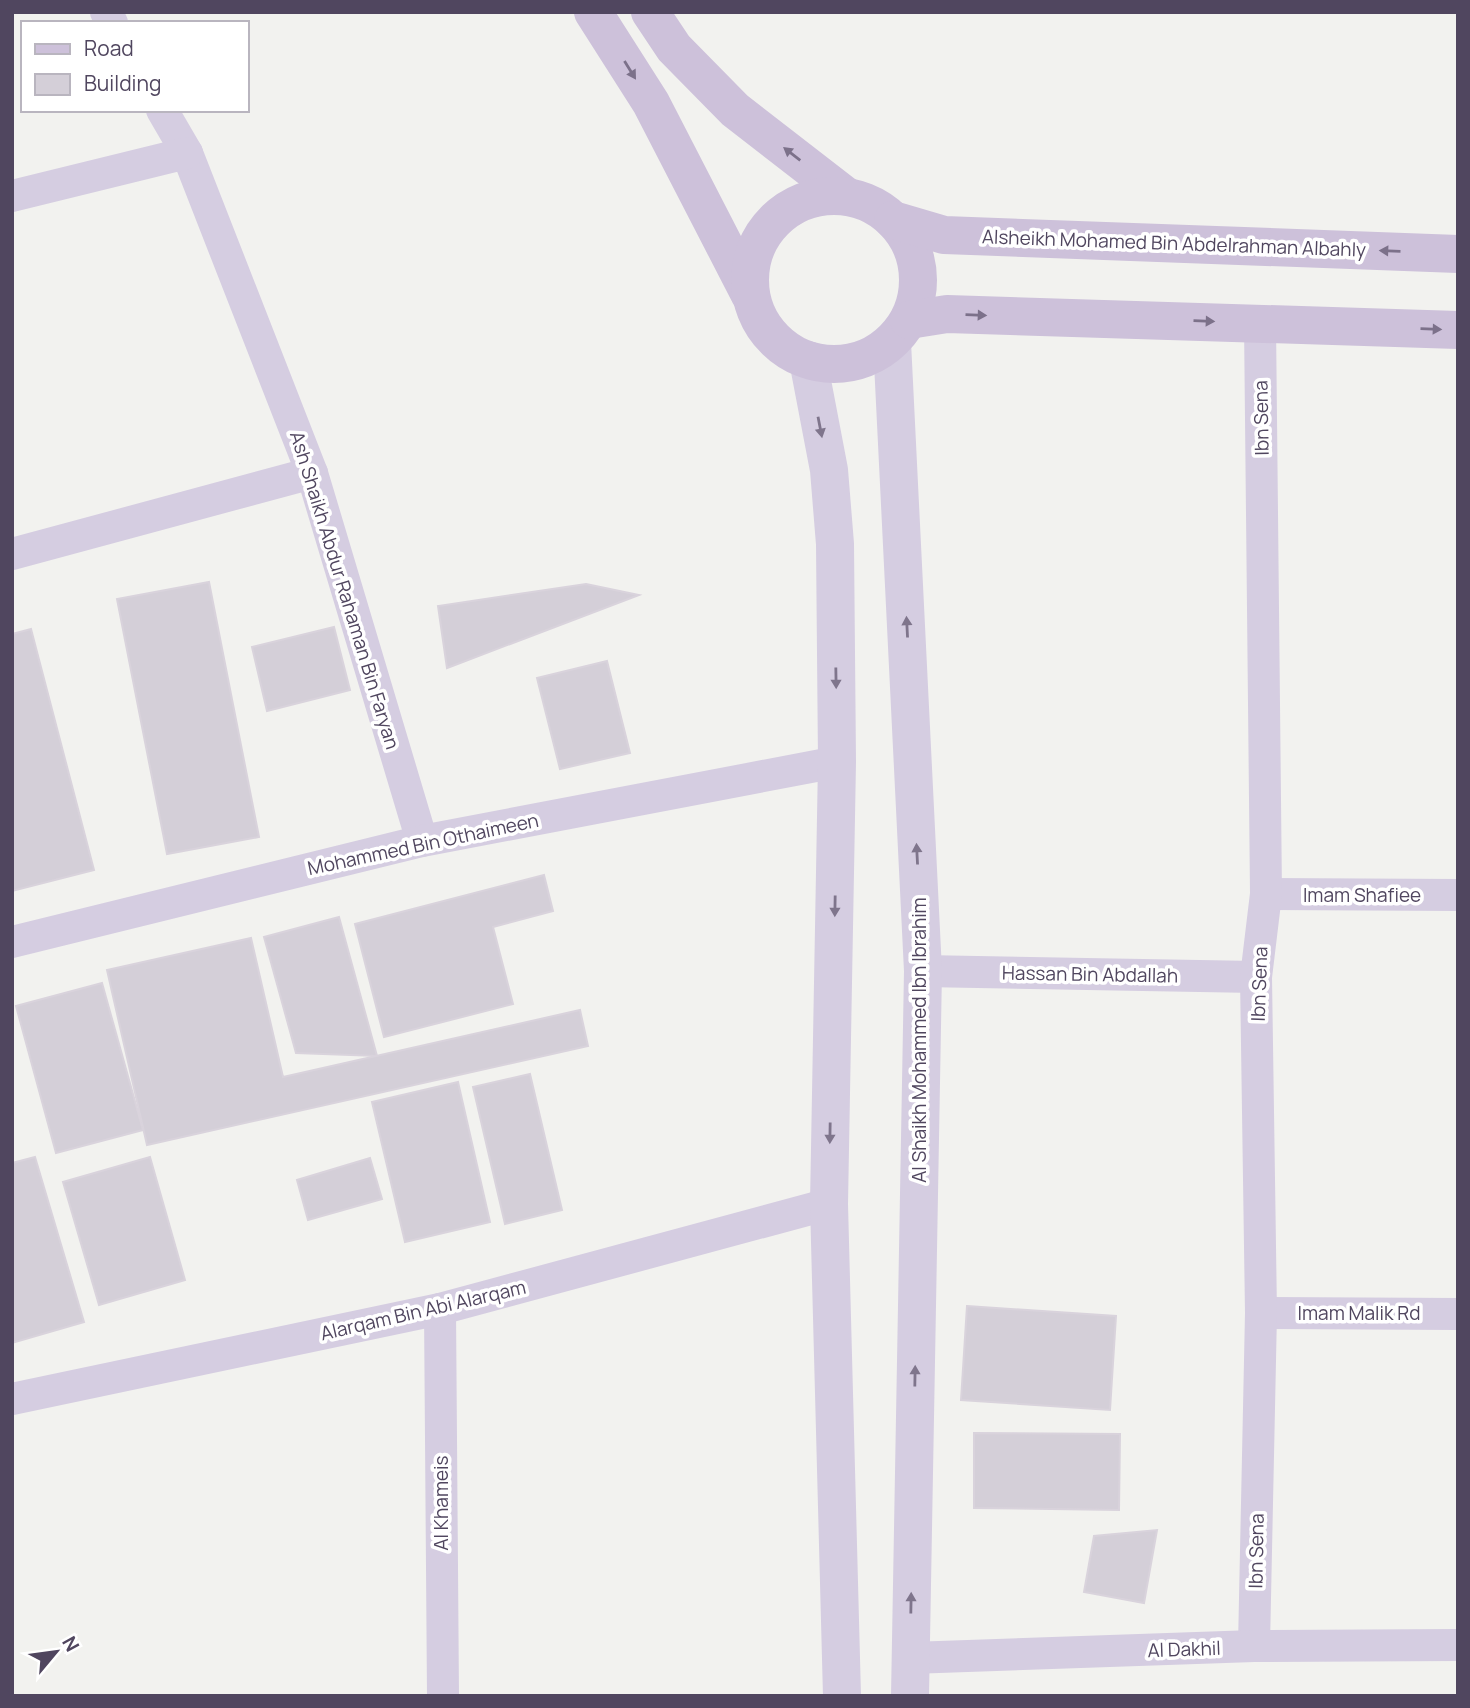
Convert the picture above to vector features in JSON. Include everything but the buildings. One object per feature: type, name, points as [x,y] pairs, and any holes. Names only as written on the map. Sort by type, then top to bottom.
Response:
[{"type":"main road","points":[[593,12],[651,103],[751,296],[759,320],[774,341],[796,356],[820,364],[846,364],[871,357],[900,331],[918,295],[917,267],[909,242],[893,220],[872,204],[846,196],[819,196],[794,205],[772,221],[757,243],[749,269],[751,296]]},
{"type":"main road","points":[[650,12],[674,48],[735,110],[846,196]]},
{"type":"main road","name":"Alsheikh Mohamed Bin Abdelrahman Albahly","points":[[893,220],[944,234],[1458,254]]},
{"type":"main road","points":[[900,331],[947,314],[1458,330]]},
{"type":"street","name":"Ash Shaikh Abdur Rahaman Bin Faryan","points":[[163,112],[187,153],[312,473],[422,841]]},
{"type":"street","points":[[12,196],[187,153]]},
{"type":"street","name":"Ibn Sena","points":[[1254,1646],[1261,1313],[1256,977],[1265,894],[1260,323]]},
{"type":"street","name":"Al Shaikh Mohammed Ibn Ibrahim","points":[[900,331],[923,971],[910,1696]]},
{"type":"street","points":[[808,360],[829,470],[835,544],[837,762],[829,1204],[842,1696]]},
{"type":"street","points":[[12,554],[312,473]]},
{"type":"street","name":"Mohammed Bin Othaimeen","points":[[12,942],[422,841],[837,762]]},
{"type":"street","name":"Imam Shafiee","points":[[1265,894],[1458,895]]},
{"type":"street","name":"Hassan Bin Abdallah","points":[[923,971],[1256,977]]},
{"type":"street","name":"Alarqam Bin Abi Alarqam","points":[[12,1399],[440,1309],[829,1204]]},
{"type":"street","name":"Al Khameis","points":[[440,1309],[443,1696]]},
{"type":"street","name":"Imam Malik Rd","points":[[1261,1313],[1458,1314]]},
{"type":"street","name":"Al Dakhil","points":[[910,1658],[1254,1646],[1458,1645]]}]
